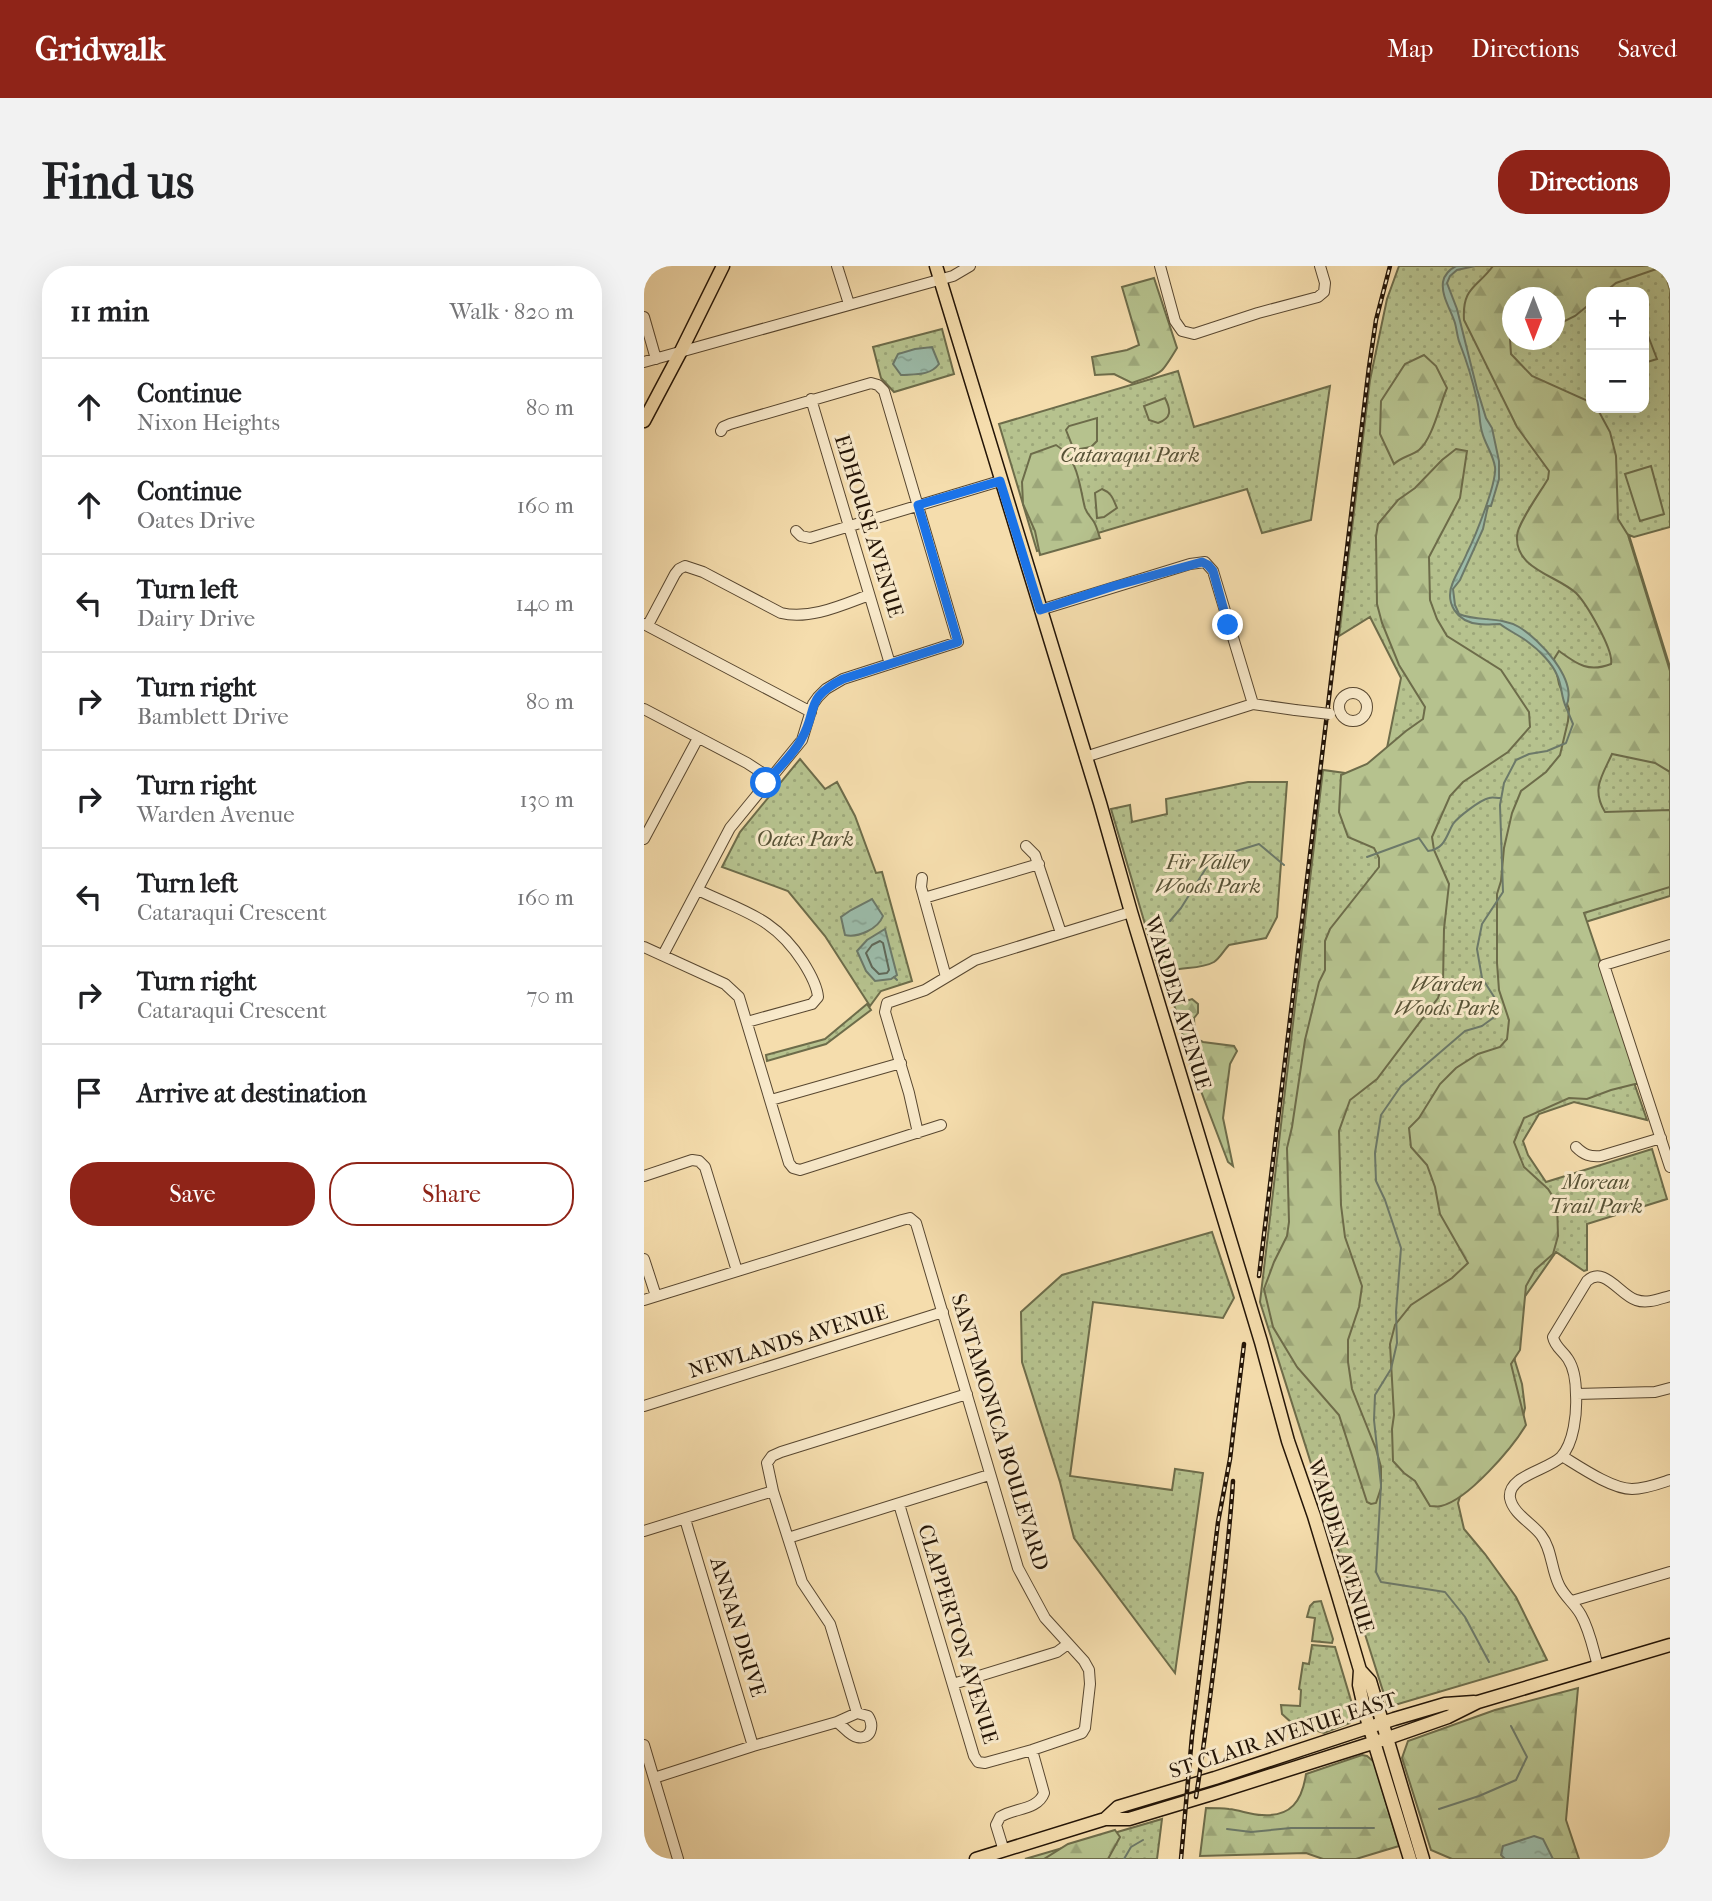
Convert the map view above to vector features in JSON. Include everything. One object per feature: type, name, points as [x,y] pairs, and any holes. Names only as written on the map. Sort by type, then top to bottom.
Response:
[{"type":"main road","points":[[644,421],[723,266]]},
{"type":"main road","name":"WARDEN AVENUE","points":[[936,266],[1257,1329],[1288,1441],[1314,1516],[1360,1671],[1359,1685],[1369,1727],[1410,1859]]},
{"type":"main road","name":"ST CLAIR AVENUE EAST","points":[[975,1859],[1105,1819],[1129,1819],[1375,1743],[1448,1717],[1478,1702],[1670,1645]]},
{"type":"main road","name":"WARDEN AVENUE","points":[[1360,1671],[1370,1681],[1423,1859]]},
{"type":"main road","name":"ST CLAIR AVENUE EAST","points":[[1105,1819],[1118,1807],[1369,1727],[1445,1704],[1478,1702]]},
{"type":"street","points":[[837,266],[849,304]]},
{"type":"street","points":[[644,362],[953,276],[970,266]]},
{"type":"street","points":[[1160,266],[1175,321],[1182,331],[1194,334],[1318,297],[1324,292],[1325,283],[1320,266]]},
{"type":"street","points":[[644,317],[656,359]]},
{"type":"street","points":[[663,955],[730,828],[802,740],[818,696],[826,688],[843,679],[958,642],[884,391],[878,385],[871,383],[811,399],[730,424],[721,431]]},
{"type":"street","name":"EDHOUSE AVENUE","points":[[811,399],[890,664]]},
{"type":"street","points":[[796,531],[801,536],[810,538],[1000,481]]},
{"type":"street","points":[[1040,610],[1190,564],[1205,562],[1213,571],[1253,704]]},
{"type":"street","points":[[811,712],[646,624],[679,569],[685,566],[703,572],[781,613],[793,616],[869,596]]},
{"type":"street","points":[[1085,757],[1253,704],[1342,715]]},
{"type":"street","points":[[644,709],[747,763],[770,778]]},
{"type":"street","points":[[644,839],[698,738]]},
{"type":"street","points":[[1026,846],[1039,864],[1061,933]]},
{"type":"street","points":[[924,898],[1039,864]]},
{"type":"street","points":[[922,878],[921,887],[946,977]]},
{"type":"street","points":[[698,890],[758,917],[776,929],[792,944],[817,989],[818,997],[813,1004],[747,1023]]},
{"type":"street","points":[[918,1133],[886,1012],[887,1003],[925,990],[975,960],[1131,912]]},
{"type":"street","points":[[1670,945],[1604,965],[1670,1167]]},
{"type":"street","points":[[644,947],[725,984],[739,998],[789,1163],[793,1168],[800,1170],[941,1125]]},
{"type":"street","points":[[771,1100],[901,1063]]},
{"type":"street","points":[[1576,1147],[1591,1157],[1601,1156],[1661,1138]]},
{"type":"street","points":[[644,1175],[692,1160],[699,1161],[705,1167],[737,1271]]},
{"type":"street","name":"SANTAMONICA BOULEVARD","points":[[644,1300],[910,1218],[916,1223],[989,1475],[1022,1575],[1045,1618],[1089,1670],[1086,1728],[1082,1732],[1032,1750]]},
{"type":"street","points":[[644,1259],[656,1296]]},
{"type":"street","points":[[1598,1666],[1588,1630],[1572,1601],[1560,1587],[1542,1536],[1514,1508],[1510,1497],[1514,1484],[1562,1456],[1571,1437],[1576,1394],[1573,1371],[1553,1337],[1587,1281],[1591,1277],[1600,1276],[1636,1300],[1654,1300],[1670,1296]]},
{"type":"street","name":"NEWLANDS AVENUE","points":[[644,1406],[943,1312]]},
{"type":"street","points":[[1576,1394],[1655,1392],[1670,1388]]},
{"type":"street","points":[[858,1713],[830,1624],[802,1581],[773,1491],[767,1463],[772,1456],[967,1394]]},
{"type":"street","points":[[1562,1456],[1620,1487],[1644,1488],[1670,1480]]},
{"type":"street","points":[[788,1538],[989,1475]]},
{"type":"street","points":[[644,1531],[773,1491]]},
{"type":"street","name":"CLAPPERTON AVENUE","points":[[899,1504],[974,1756],[978,1762],[985,1763],[1032,1750]]},
{"type":"street","name":"ANNAN DRIVE","points":[[685,1519],[754,1746]]},
{"type":"street","points":[[1572,1601],[1670,1572]]},
{"type":"street","points":[[953,1684],[1057,1652],[1068,1644]]},
{"type":"street","points":[[654,1778],[838,1722],[858,1713],[868,1716],[872,1723],[871,1731],[862,1738],[854,1736],[838,1722]]},
{"type":"street","points":[[644,1745],[678,1859]]},
{"type":"street","points":[[1004,1851],[996,1825],[1000,1817],[1038,1803],[1044,1796],[1032,1750]]},
{"type":"green space","name":"Warden Woods Park","points":[[1399,266],[1663,266],[1670,290],[1670,527],[1634,537],[1629,535],[1670,667],[1670,896],[1579,924],[1647,1120],[1574,1102],[1539,1114],[1523,1141],[1528,1155],[1546,1182],[1652,1149],[1667,1199],[1587,1224],[1587,1270],[1584,1271],[1556,1252],[1519,1305],[1511,1331],[1525,1408],[1522,1421],[1470,1464],[1458,1503],[1464,1529],[1516,1597],[1547,1660],[1388,1707],[1260,1302],[1323,770],[1381,778],[1401,678],[1370,617],[1339,636],[1370,380],[1387,299]]},
{"type":"green space","points":[[1493,266],[1665,266],[1611,287],[1586,287],[1586,307],[1565,321],[1565,287],[1502,287],[1502,350],[1511,350],[1511,354],[1532,376],[1586,400],[1586,413],[1600,413],[1610,432],[1616,456],[1618,519],[1628,535],[1670,671],[1670,772],[1655,763],[1612,754],[1598,789],[1605,812],[1670,810],[1670,887],[1584,913],[1642,1084],[1611,1090],[1587,1099],[1569,1098],[1524,1118],[1514,1142],[1524,1167],[1548,1189],[1557,1203],[1558,1236],[1553,1254],[1535,1270],[1526,1286],[1520,1350],[1511,1364],[1526,1425],[1511,1447],[1476,1484],[1452,1502],[1430,1506],[1415,1481],[1393,1461],[1394,1415],[1390,1344],[1395,1325],[1411,1305],[1452,1278],[1468,1263],[1440,1214],[1427,1165],[1411,1147],[1409,1128],[1419,1118],[1440,1084],[1456,1068],[1478,1054],[1500,1047],[1507,1039],[1509,1020],[1499,990],[1497,963],[1497,894],[1512,813],[1521,791],[1546,772],[1560,755],[1569,709],[1559,684],[1554,659],[1559,651],[1583,666],[1596,668],[1611,664],[1604,638],[1580,598],[1568,587],[1530,564],[1518,547],[1518,531],[1548,479],[1549,471],[1517,427],[1464,320],[1468,294]]},
{"type":"green space","points":[[1154,278],[1177,348],[1171,358],[1159,373],[1132,383],[1114,374],[1095,375],[1092,357],[1139,345],[1122,287]]},
{"type":"green space","points":[[942,329],[954,374],[894,392],[881,378],[873,347]]},
{"type":"green space","points":[[1649,338],[1657,359],[1649,361]]},
{"type":"green space","points":[[1424,355],[1436,366],[1447,388],[1424,445],[1394,464],[1380,434],[1381,401],[1405,364]]},
{"type":"green space","name":"Cataraqui Park","points":[[1178,371],[1194,427],[1330,386],[1311,520],[1262,533],[1247,489],[1037,551],[999,424]]},
{"type":"green space","points":[[1165,398],[1168,416],[1158,423],[1149,420],[1144,406]]},
{"type":"green space","points":[[1097,418],[1097,441],[1091,447],[1074,450],[1066,430],[1069,426]]},
{"type":"green space","points":[[1056,445],[1074,465],[1085,508],[1100,538],[1040,555],[1035,531],[1023,504],[1022,482],[1031,454]]},
{"type":"green space","points":[[1456,449],[1467,451],[1460,498],[1429,557],[1430,600],[1447,636],[1501,670],[1529,712],[1530,727],[1508,752],[1463,782],[1450,796],[1432,837],[1434,850],[1449,884],[1444,929],[1443,983],[1438,998],[1377,1079],[1350,1100],[1339,1131],[1341,1205],[1345,1237],[1362,1286],[1359,1307],[1348,1340],[1348,1362],[1352,1389],[1381,1467],[1381,1488],[1376,1503],[1371,1504],[1367,1502],[1339,1415],[1297,1367],[1273,1327],[1264,1289],[1287,1236],[1287,1148],[1305,1040],[1319,982],[1325,970],[1325,941],[1330,929],[1379,867],[1379,858],[1374,848],[1348,837],[1339,812],[1341,775],[1367,764],[1423,719],[1425,707],[1399,665],[1377,604],[1378,524],[1398,500],[1415,488]]},
{"type":"green space","points":[[1651,466],[1664,514],[1640,521],[1625,474]]},
{"type":"green space","points":[[1102,489],[1110,494],[1117,508],[1104,517],[1097,518],[1095,493]]},
{"type":"green space","name":"Oates Park","points":[[800,759],[825,789],[837,782],[855,816],[876,873],[882,872],[912,981],[881,991],[870,1006],[825,936],[788,891],[722,867],[740,832]]},
{"type":"green space","name":"Fir Valley Woods Park","points":[[1248,782],[1287,782],[1277,917],[1266,938],[1229,945],[1208,965],[1173,970],[1160,975],[1111,809],[1130,805],[1132,822],[1167,814],[1166,799]]},
{"type":"green space","points":[[1192,999],[1198,1004],[1198,1013],[1194,1018],[1195,1038],[1203,1042],[1234,1046],[1237,1051],[1230,1064],[1223,1118],[1233,1166],[1228,1162],[1191,1065],[1174,1005]]},
{"type":"green space","points":[[867,1004],[871,1010],[826,1044],[767,1061],[766,1055],[825,1039]]},
{"type":"green space","points":[[1212,1232],[1234,1298],[1223,1318],[1093,1302],[1070,1476],[1172,1490],[1175,1469],[1203,1473],[1175,1673],[1074,1538],[1060,1482],[1022,1362],[1021,1312],[1062,1275]]},
{"type":"green space","points":[[1321,1601],[1332,1643],[1312,1641],[1315,1618],[1307,1617],[1310,1606]]},
{"type":"green space","points":[[1312,1645],[1335,1647],[1355,1714],[1350,1723],[1324,1733],[1292,1723],[1282,1714],[1281,1705],[1300,1706],[1299,1689],[1303,1663],[1309,1664]]},
{"type":"green space","points":[[1578,1688],[1566,1820],[1579,1859],[1452,1859],[1431,1850],[1402,1758],[1408,1741],[1495,1710]]},
{"type":"green space","points":[[1362,1755],[1374,1762],[1399,1846],[1356,1859],[1323,1859],[1306,1853],[1200,1856],[1206,1808],[1258,1815],[1281,1813],[1288,1810],[1298,1799],[1306,1774]]},
{"type":"green space","points":[[1162,1819],[1157,1859],[1025,1859]]},
{"type":"green space","points":[[1115,1830],[1120,1837],[1108,1859],[1044,1859],[1068,1844]]},
{"type":"water","points":[[1456,266],[1475,266],[1457,270],[1447,283],[1457,309],[1486,418],[1492,428],[1499,461],[1499,479],[1491,506],[1488,506],[1483,529],[1460,580],[1453,589],[1455,605],[1459,614],[1512,624],[1537,641],[1562,673],[1569,696],[1566,707],[1555,670],[1536,649],[1500,624],[1479,624],[1464,620],[1454,610],[1451,604],[1453,582],[1485,510],[1495,475],[1493,458],[1482,432],[1470,372],[1443,292],[1445,277]]},
{"type":"water","points":[[932,347],[939,364],[931,371],[901,375],[893,364],[898,354]]},
{"type":"water","points":[[872,899],[883,916],[877,925],[867,932],[845,935],[841,917]]},
{"type":"water","points":[[885,929],[897,975],[891,979],[875,981],[866,971],[857,951],[867,940]]},
{"type":"water","points":[[1534,1836],[1543,1839],[1553,1859],[1505,1859],[1501,1855],[1503,1846]]},
{"type":"waterway","points":[[1489,1662],[1465,1617],[1445,1592],[1381,1582],[1376,1572],[1381,1485],[1374,1420],[1375,1395],[1391,1369],[1397,1343],[1396,1312],[1401,1248],[1376,1181],[1375,1153],[1381,1115],[1401,1086],[1465,1031],[1482,1026],[1493,1018],[1498,1003],[1482,978],[1477,949],[1482,924],[1503,892],[1500,805],[1504,783],[1516,760],[1566,743],[1573,724],[1566,707]]},
{"type":"waterway","points":[[1367,857],[1419,838],[1428,851],[1434,850],[1442,845],[1453,824],[1464,813],[1485,799],[1500,798]]},
{"type":"waterway","points":[[1170,921],[1208,865],[1220,856],[1259,844],[1284,865]]},
{"type":"waterway","points":[[894,977],[897,980]]},
{"type":"waterway","points":[[1439,1809],[1516,1780],[1527,1757],[1511,1726]]},
{"type":"waterway","points":[[1227,1829],[1251,1832],[1291,1828],[1374,1828]]},
{"type":"waterway","points":[[1124,1859],[1131,1847],[1143,1840]]},
{"type":"railway","points":[[1259,1276],[1369,367],[1376,320],[1390,266]]},
{"type":"railway","points":[[1181,1859],[1192,1736],[1218,1522],[1230,1459],[1244,1344]]},
{"type":"railway","points":[[1196,1797],[1219,1626],[1233,1481]]},
{"type":"route","points":[[766,783],[802,740],[813,704],[826,688],[843,679],[958,642],[918,505],[1000,481],[1040,610],[1114,586],[1205,562],[1213,571],[1228,625]]},
{"type":"park label","name":"Moreau Trail Park","points":[[1596,1194]]}]
